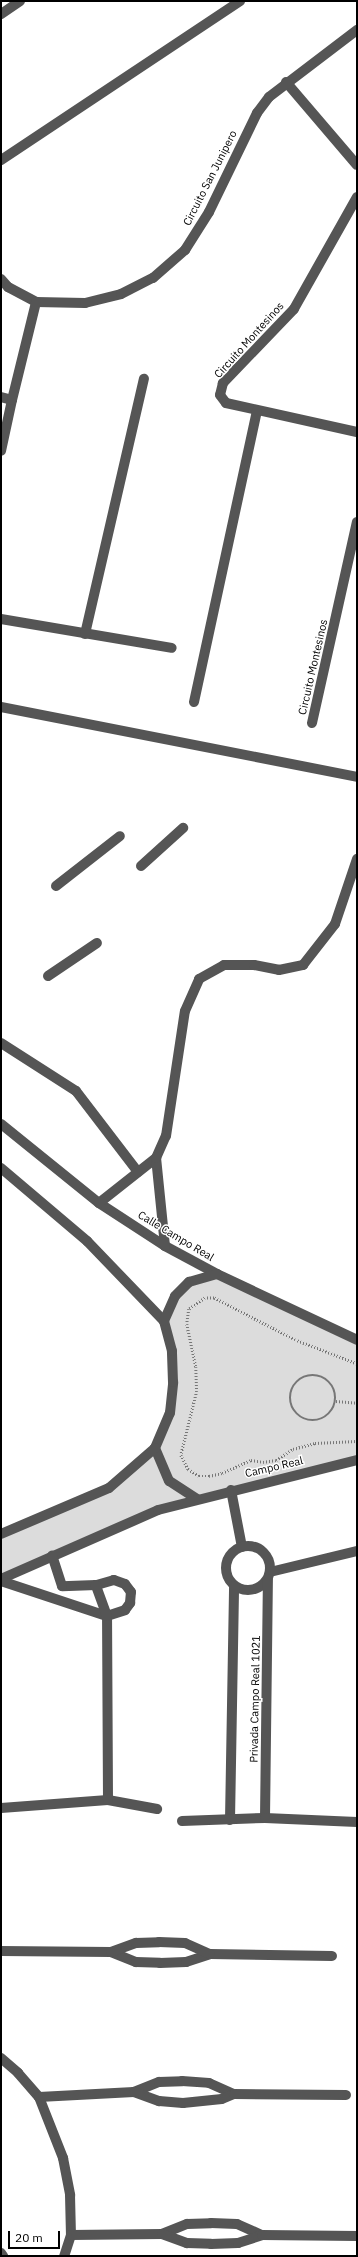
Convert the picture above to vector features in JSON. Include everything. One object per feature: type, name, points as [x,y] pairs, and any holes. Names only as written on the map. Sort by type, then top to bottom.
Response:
[{"type":"street","points":[[1,14],[20,1]]},
{"type":"street","points":[[1,160],[240,1]]},
{"type":"street","name":"Circuito San Junipero","points":[[1,279],[8,287],[36,302],[85,303],[121,294],[153,278],[185,250],[209,212],[258,112],[286,82],[357,30]]},
{"type":"street","points":[[286,82],[357,165]]},
{"type":"street","name":"Circuito Montesinos","points":[[357,197],[294,309],[223,383],[220,395],[226,403],[357,432]]},
{"type":"street","points":[[1,451],[36,302]]},
{"type":"street","points":[[84,634],[144,379]]},
{"type":"street","points":[[1,397],[12,400]]},
{"type":"street","points":[[194,702],[257,411]]},
{"type":"street","name":"Circuito Montesinos","points":[[312,723],[357,522]]},
{"type":"street","points":[[1,619],[172,648]]},
{"type":"street","points":[[1,707],[357,777]]},
{"type":"street","points":[[141,866],[183,828]]},
{"type":"street","points":[[56,886],[120,836]]},
{"type":"street","points":[[99,1203],[156,1158],[166,1136],[185,1011],[199,979],[224,965],[254,965],[279,970],[303,964],[335,924],[357,859]]},
{"type":"street","points":[[48,976],[97,943]]},
{"type":"street","points":[[1,1043],[76,1091],[138,1172]]},
{"type":"street","name":"Calle Campo Real","points":[[1,1124],[99,1203],[165,1246],[217,1274],[357,1340]]},
{"type":"street","points":[[156,1158],[165,1246]]},
{"type":"street","points":[[1,1168],[87,1241],[164,1321],[172,1351],[173,1382],[170,1413],[155,1448],[109,1488],[1,1534]]},
{"type":"street","points":[[164,1321],[174,1296],[186,1285],[217,1274]]},
{"type":"street","points":[[155,1448],[169,1481],[197,1499]]},
{"type":"street","name":"Campo Real","points":[[197,1499],[357,1460]]},
{"type":"street","points":[[231,1490],[242,1547]]},
{"type":"street","points":[[1,1580],[158,1510],[197,1499]]},
{"type":"street","points":[[269,1575],[270,1564],[262,1550],[255,1547],[242,1547],[233,1551],[226,1565],[229,1580],[234,1586],[249,1591],[256,1590],[269,1575],[357,1551]]},
{"type":"street","points":[[52,1556],[62,1586],[62,1601]]},
{"type":"street","name":"Privada Campo Real 1021","points":[[265,1818],[269,1575]]},
{"type":"street","points":[[1,1580],[107,1616],[125,1610],[130,1602],[131,1592],[125,1584],[114,1580],[96,1585],[62,1586]]},
{"type":"street","points":[[96,1585],[107,1616],[108,1800]]},
{"type":"street","points":[[230,1820],[234,1586]]},
{"type":"street","points":[[1,1808],[108,1800],[157,1809]]},
{"type":"street","points":[[182,1821],[265,1818],[357,1822]]},
{"type":"street","points":[[1,1951],[111,1952],[136,1943],[159,1942],[185,1943],[210,1954]]},
{"type":"street","points":[[111,1952],[136,1962],[160,1963],[186,1962],[210,1954],[332,1956]]},
{"type":"street","points":[[1,2058],[18,2073],[39,2097],[63,2158],[70,2195],[71,2235],[64,2256]]},
{"type":"street","points":[[39,2097],[134,2092],[159,2082],[182,2081],[209,2083],[234,2094]]},
{"type":"street","points":[[134,2092],[159,2101],[183,2103],[222,2099],[234,2094],[346,2095]]},
{"type":"street","points":[[71,2235],[162,2234],[188,2224],[211,2223],[237,2224],[262,2235]]},
{"type":"street","points":[[162,2234],[187,2243],[211,2244],[238,2243],[262,2235],[357,2236]]},
{"type":"path","points":[[357,1364],[295,1340],[214,1298],[205,1298],[189,1309],[187,1324],[196,1367],[197,1391],[181,1455],[188,1469],[199,1476],[208,1476],[222,1473],[251,1460],[263,1462],[276,1460],[293,1449],[315,1443],[357,1441]]},
{"type":"path","points":[[315,1375],[331,1383],[336,1401],[333,1410],[327,1417],[318,1421],[308,1421],[294,1410],[290,1394],[299,1380],[315,1375]]},
{"type":"path","points":[[336,1401],[357,1403]]},
{"type":"shaded area","points":[[217,1274],[357,1340],[357,1460],[158,1510],[1,1579],[1,1534],[109,1488],[155,1448],[173,1382],[164,1321],[189,1282]]}]
